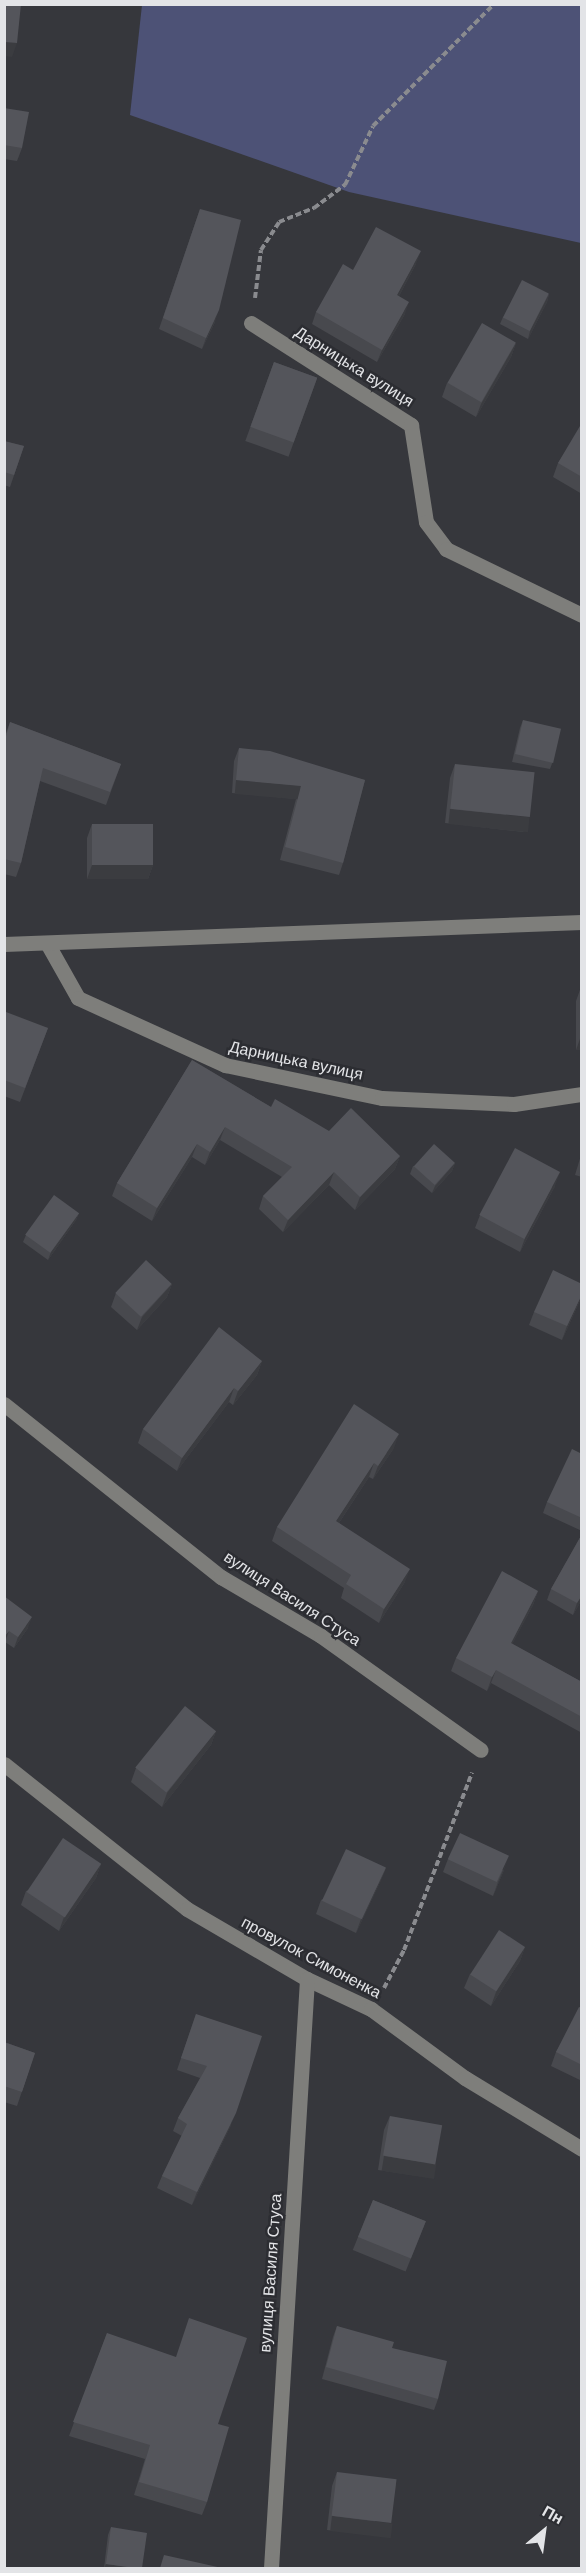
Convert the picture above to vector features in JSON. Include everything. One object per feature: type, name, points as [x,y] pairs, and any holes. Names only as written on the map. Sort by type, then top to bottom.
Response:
[{"type":"street","name":"Дарницька вулиця","points":[[251,323],[411,425],[426,522],[446,549],[582,615]]},
{"type":"street","points":[[4,944],[582,922]]},
{"type":"street","name":"Дарницька вулиця","points":[[47,943],[78,998],[225,1065],[382,1098],[514,1104],[582,1094]]},
{"type":"street","name":"вулиця Василя Стуса","points":[[4,1404],[221,1577],[321,1636],[481,1750]]},
{"type":"street","name":"провулок Симоненка","points":[[4,1764],[187,1909],[307,1979],[371,2009],[465,2078],[582,2149]]},
{"type":"street","name":"вулиця Василя Стуса","points":[[271,2568],[307,1979]]},
{"type":"path","points":[[251,323],[261,250],[279,222],[314,208],[345,186],[373,126],[494,4]]},
{"type":"path","points":[[371,2009],[404,1950],[481,1750]]},
{"type":"shaded area","points":[[142,5],[581,5],[581,243],[349,192],[130,115]]},
{"type":"building","points":[[4,4],[21,4],[17,43],[4,42]]},
{"type":"building","points":[[4,108],[29,112],[22,148],[4,145]]},
{"type":"building","points":[[200,209],[241,220],[219,310],[206,338],[163,318]]},
{"type":"building","points":[[376,227],[421,251],[397,295],[409,302],[382,350],[316,312],[343,264],[353,270]]},
{"type":"building","points":[[522,280],[549,294],[530,331],[503,317]]},
{"type":"building","points":[[482,323],[516,342],[481,402],[448,383]]},
{"type":"building","points":[[274,362],[317,378],[294,443],[250,427]]},
{"type":"building","points":[[582,426],[582,477],[558,463]]},
{"type":"building","points":[[4,441],[24,446],[14,475],[4,472]]},
{"type":"building","points":[[523,720],[561,729],[553,763],[515,754]]},
{"type":"building","points":[[10,722],[121,764],[110,792],[43,768],[21,863],[4,859],[4,743]]},
{"type":"building","points":[[239,748],[270,751],[365,780],[343,863],[285,847],[301,786],[236,780]]},
{"type":"building","points":[[455,764],[535,772],[530,817],[450,809]]},
{"type":"building","points":[[92,824],[153,824],[153,865],[92,865]]},
{"type":"building","points":[[581,987],[582,1036],[581,1036]]},
{"type":"building","points":[[6,1012],[48,1028],[25,1088],[4,1080],[4,1017]]},
{"type":"building","points":[[192,1060],[271,1107],[275,1099],[329,1131],[351,1108],[400,1156],[360,1197],[334,1172],[288,1220],[263,1196],[292,1167],[225,1127],[210,1152],[197,1144],[157,1208],[117,1183]]},
{"type":"building","points":[[434,1144],[455,1163],[435,1185],[414,1166]]},
{"type":"building","points":[[515,1148],[560,1172],[524,1239],[479,1215]]},
{"type":"building","points":[[54,1195],[79,1213],[50,1253],[25,1235]]},
{"type":"building","points":[[146,1260],[172,1284],[141,1317],[115,1293]]},
{"type":"building","points":[[553,1270],[582,1284],[582,1294],[567,1326],[534,1312]]},
{"type":"building","points":[[219,1327],[262,1361],[238,1391],[234,1388],[182,1458],[143,1429]]},
{"type":"building","points":[[354,1404],[399,1434],[378,1466],[374,1463],[336,1521],[410,1569],[384,1609],[346,1584],[351,1575],[277,1527]]},
{"type":"building","points":[[572,1449],[582,1454],[582,1518],[547,1502]]},
{"type":"building","points":[[582,1534],[582,1595],[577,1603],[551,1589]]},
{"type":"building","points":[[502,1571],[538,1591],[511,1643],[582,1682],[582,1717],[496,1670],[492,1677],[456,1658]]},
{"type":"building","points":[[4,1596],[32,1617],[18,1637],[9,1631],[4,1637]]},
{"type":"building","points":[[185,1706],[216,1731],[166,1793],[135,1767]]},
{"type":"building","points":[[460,1833],[509,1856],[497,1882],[448,1859]]},
{"type":"building","points":[[63,1838],[101,1864],[65,1918],[27,1892]]},
{"type":"building","points":[[346,1849],[386,1868],[362,1919],[322,1901]]},
{"type":"building","points":[[499,1930],[525,1947],[496,1991],[470,1974]]},
{"type":"building","points":[[579,2007],[582,2008],[582,2065],[556,2052]]},
{"type":"building","points":[[196,2014],[262,2036],[236,2113],[197,2192],[162,2176],[187,2124],[178,2118],[207,2066],[181,2058]]},
{"type":"building","points":[[4,2042],[35,2053],[22,2092],[4,2086]]},
{"type":"building","points":[[390,2116],[442,2125],[435,2165],[383,2155]]},
{"type":"building","points":[[373,2200],[426,2221],[411,2258],[358,2237]]},
{"type":"building","points":[[189,2318],[247,2338],[218,2424],[229,2427],[207,2502],[139,2482],[150,2445],[73,2422],[107,2333],[176,2357]]},
{"type":"building","points":[[337,2326],[394,2342],[392,2348],[447,2361],[438,2399],[326,2367]]},
{"type":"building","points":[[337,2472],[397,2479],[391,2523],[332,2516]]},
{"type":"building","points":[[111,2527],[147,2533],[142,2568],[106,2564]]},
{"type":"building","points":[[164,2555],[222,2568],[160,2568]]}]
